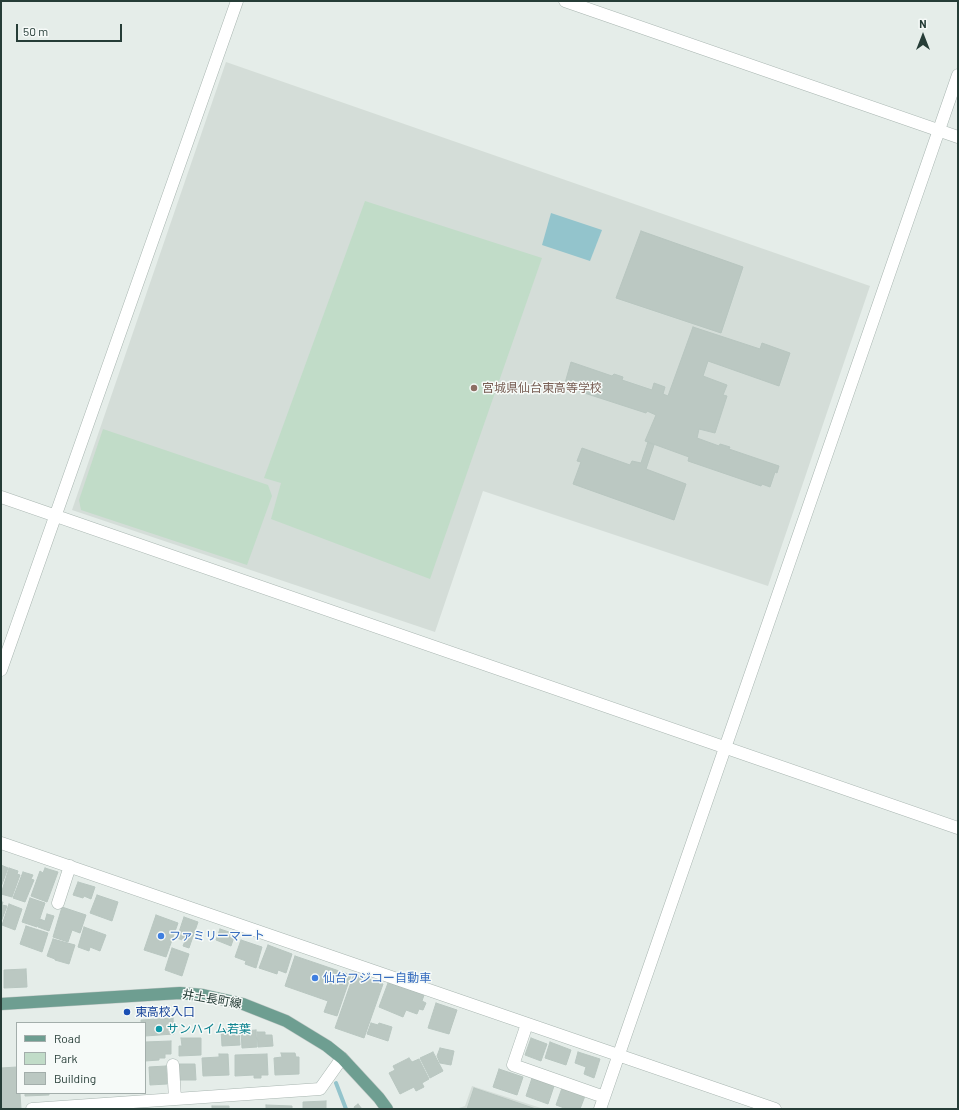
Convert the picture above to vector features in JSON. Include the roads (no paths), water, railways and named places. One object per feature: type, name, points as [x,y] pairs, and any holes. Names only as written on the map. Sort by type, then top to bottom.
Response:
[{"type":"main road","name":"井土長町線","points":[[1,1004],[180,993],[203,995],[243,1004],[286,1021],[327,1046],[342,1058],[379,1098],[387,1109]]},
{"type":"street","points":[[1,670],[237,1]]},
{"type":"street","points":[[565,1],[958,138]]},
{"type":"street","points":[[600,1109],[958,75]]},
{"type":"street","points":[[1,498],[958,828]]},
{"type":"street","points":[[1,842],[775,1109]]},
{"type":"street","points":[[58,904],[70,866]]},
{"type":"street","points":[[527,1024],[513,1065],[604,1097]]},
{"type":"street","points":[[32,1109],[111,1098],[144,1105],[175,1099],[320,1089],[342,1058]]},
{"type":"street","points":[[173,1065],[175,1099]]},
{"type":"water","points":[[551,213],[602,230],[590,261],[542,245]]},
{"type":"waterway","points":[[336,1083],[346,1109]]},
{"type":"place","name":"宮城県仙台東高等学校","points":[[474,388]]},
{"type":"place","name":"ファミリーマート","points":[[161,936]]},
{"type":"place","name":"仙台フジコー自動車","points":[[315,978]]},
{"type":"place","name":"東高校入口","points":[[127,1012]]},
{"type":"place","name":"サンハイム若葉","points":[[159,1029]]}]
